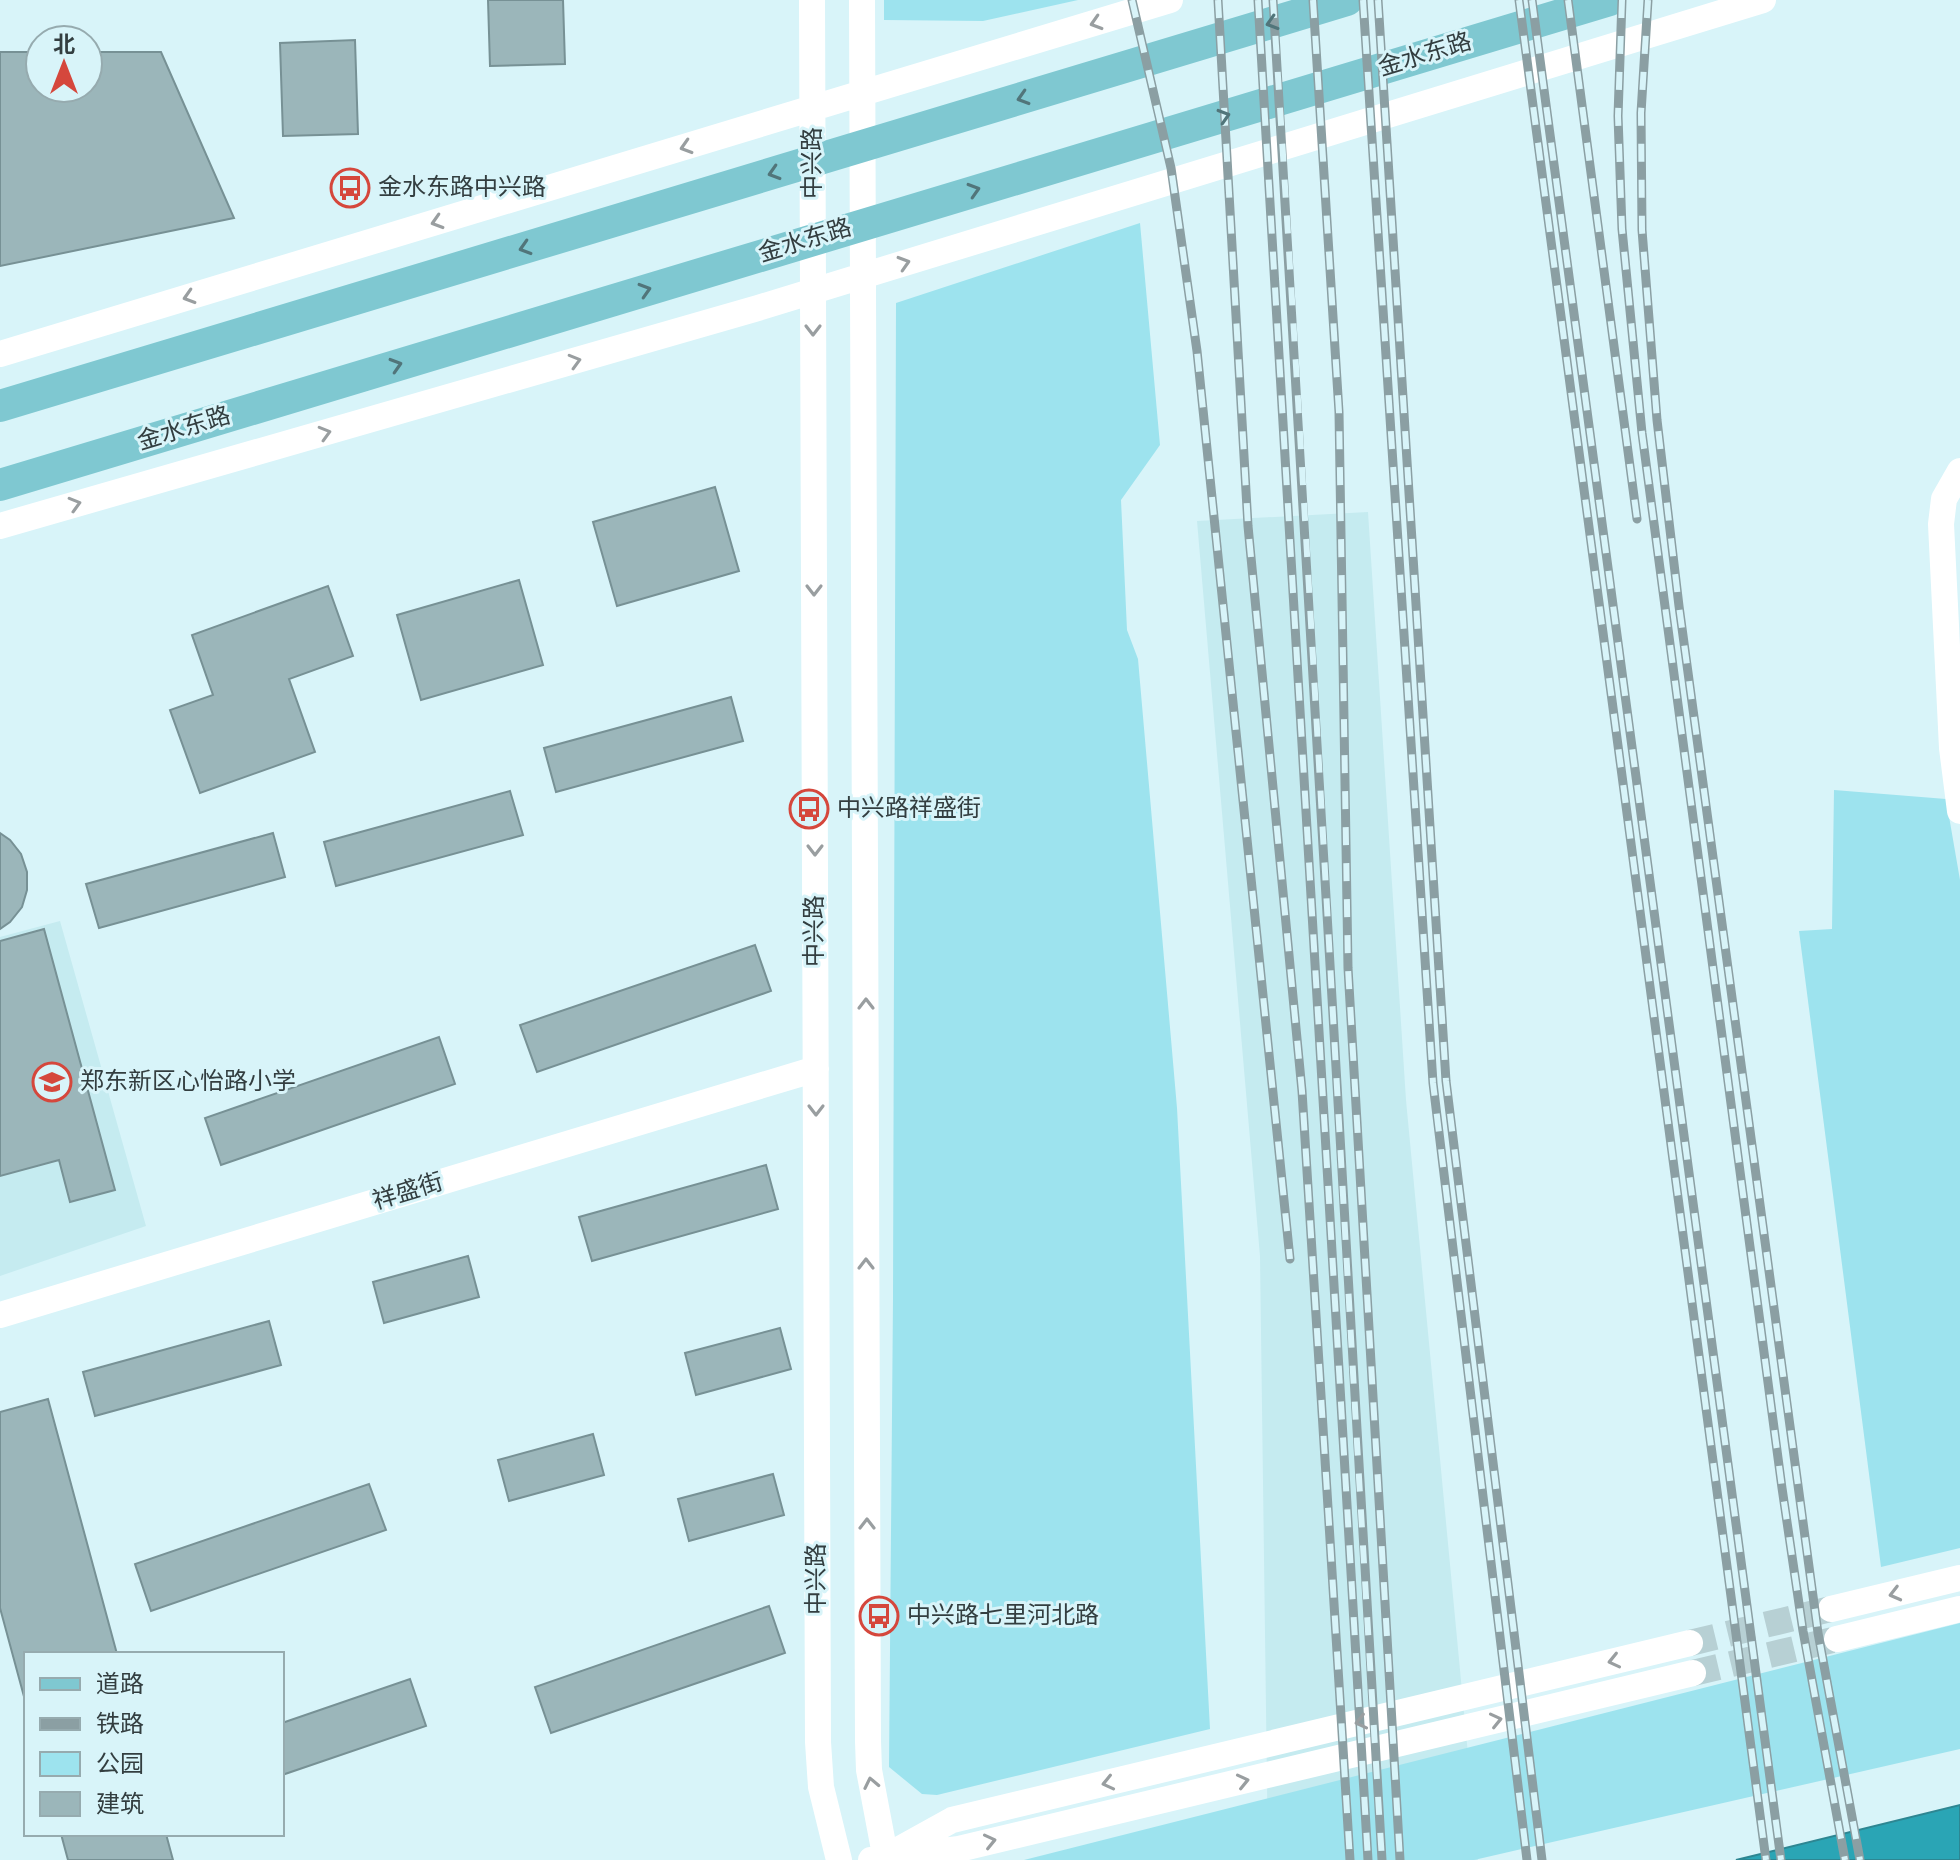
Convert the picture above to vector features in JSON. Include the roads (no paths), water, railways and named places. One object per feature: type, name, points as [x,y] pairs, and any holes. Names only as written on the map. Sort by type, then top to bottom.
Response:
[{"type":"main road","points":[[0,406],[1347,0]]},
{"type":"main road","name":"金水东路","points":[[0,485],[1610,0]]},
{"type":"street","name":"中兴路","points":[[812,0],[818,1742],[821,1787],[839,1860]]},
{"type":"street","name":"中兴路","points":[[862,0],[868,1741],[881,1859]]},
{"type":"street","points":[[0,354],[1170,0]]},
{"type":"street","points":[[0,526],[813,291],[1763,0]]},
{"type":"street","points":[[1960,471],[1944,499],[1941,524],[1952,748],[1960,811]]},
{"type":"street","name":"祥盛街","points":[[0,1315],[816,1069]]},
{"type":"street","points":[[1831,1609],[1960,1578]]},
{"type":"street","points":[[1837,1639],[1960,1609]]},
{"type":"street","points":[[881,1859],[952,1820],[1690,1643]]},
{"type":"street","points":[[881,1859],[959,1849],[1693,1673]]},
{"type":"tunnel","points":[[1690,1643],[1831,1609]]},
{"type":"tunnel","points":[[1693,1673],[1837,1639]]},
{"type":"railway","points":[[1132,0],[1171,168],[1197,351],[1290,1259]]},
{"type":"railway","points":[[1218,0],[1248,526],[1302,1091],[1350,1860]]},
{"type":"railway","points":[[1258,0],[1368,1860]]},
{"type":"railway","points":[[1273,0],[1382,1860]]},
{"type":"railway","points":[[1313,0],[1339,412],[1348,968],[1400,1860]]},
{"type":"railway","points":[[1363,0],[1433,1083],[1527,1860]]},
{"type":"railway","points":[[1378,0],[1446,1081],[1542,1860]]},
{"type":"railway","points":[[1519,0],[1766,1860]]},
{"type":"railway","points":[[1532,0],[1781,1860]]},
{"type":"railway","points":[[1568,0],[1637,519]]},
{"type":"railway","points":[[1622,0],[1618,116],[1622,229],[1642,433],[1782,1488],[1803,1631],[1845,1860]]},
{"type":"railway","points":[[1648,0],[1641,113],[1642,230],[1657,420],[1679,606],[1818,1633],[1860,1860]]},
{"type":"place","name":"金水东路中兴路","points":[[350,188]]},
{"type":"place","name":"中兴路祥盛街","points":[[809,809]]},
{"type":"place","name":"郑东新区心怡路小学","points":[[52,1082]]},
{"type":"place","name":"中兴路七里河北路","points":[[879,1616]]}]
